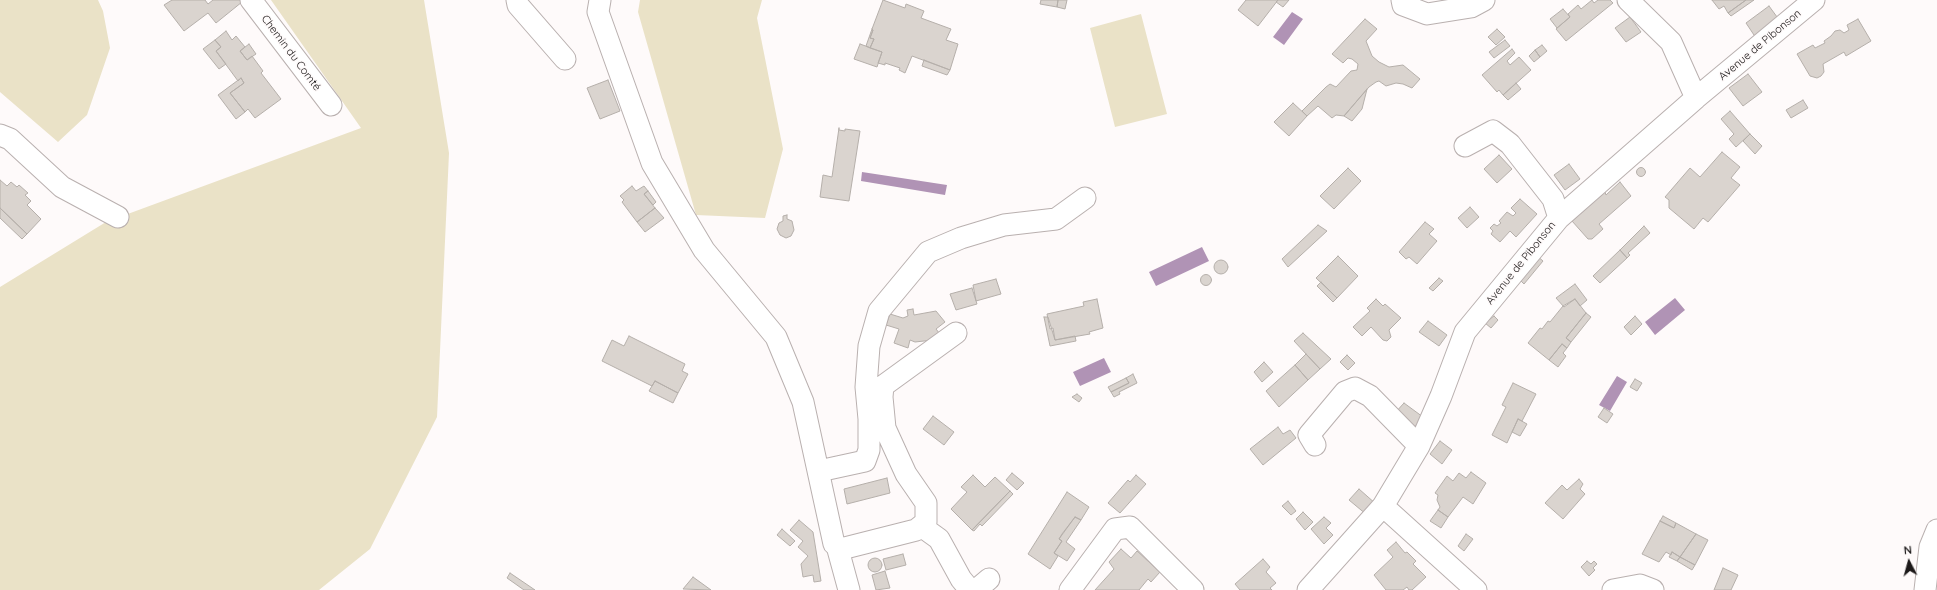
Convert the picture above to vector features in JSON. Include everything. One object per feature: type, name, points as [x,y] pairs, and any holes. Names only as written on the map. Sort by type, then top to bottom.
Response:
[{"type":"street","name":"Chemin du Comté","points":[[251,0],[331,105]]},
{"type":"street","points":[[517,0],[518,5],[565,59]]},
{"type":"street","points":[[600,0],[598,12],[652,162],[704,250],[776,337],[803,402],[834,544],[841,549],[916,530],[926,522],[926,503],[906,474],[885,428],[882,397],[883,386],[956,333]]},
{"type":"street","points":[[1402,0],[1403,6],[1427,14],[1471,7],[1484,0]]},
{"type":"street","points":[[1628,0],[1670,42],[1696,98]]},
{"type":"street","name":"Avenue de Pibonson","points":[[1308,590],[1383,506],[1419,446],[1441,396],[1465,332],[1559,218],[1696,98],[1814,0]]},
{"type":"street","points":[[1465,146],[1493,131],[1510,144],[1553,200],[1559,218]]},
{"type":"street","points":[[0,135],[10,139],[62,187],[118,217]]},
{"type":"street","points":[[819,471],[865,461],[869,450],[869,418],[866,387],[869,346],[879,311],[928,252],[961,238],[1004,225],[1056,220],[1086,198]]},
{"type":"street","points":[[1315,445],[1309,435],[1345,392],[1355,388],[1370,396],[1419,446]]},
{"type":"street","points":[[1383,506],[1476,590]]},
{"type":"street","points":[[921,526],[939,540],[961,579],[970,590]]},
{"type":"street","points":[[1070,590],[1115,529],[1130,527],[1192,589]]},
{"type":"street","points":[[1925,590],[1930,547],[1937,530]]},
{"type":"street","points":[[837,546],[849,590]]},
{"type":"street","points":[[1612,590],[1640,585],[1653,590]]},
{"type":"shaded area","points":[[0,0],[98,0],[103,11],[110,48],[87,115],[58,142],[0,92]]},
{"type":"shaded area","points":[[271,0],[424,0],[449,153],[437,417],[370,549],[319,590],[0,590],[0,287],[106,222],[361,128]]},
{"type":"shaded area","points":[[640,0],[762,0],[757,18],[783,149],[765,218],[696,215],[638,12]]},
{"type":"shaded area","points":[[1292,12],[1303,19],[1284,45],[1273,37]]},
{"type":"shaded area","points":[[1141,14],[1167,114],[1115,127],[1090,28]]},
{"type":"shaded area","points":[[862,172],[947,185],[945,195],[861,181]]},
{"type":"shaded area","points":[[1202,247],[1209,261],[1156,286],[1149,272]]},
{"type":"shaded area","points":[[1675,298],[1685,310],[1655,335],[1645,322]]},
{"type":"shaded area","points":[[1104,358],[1111,372],[1080,386],[1073,372]]},
{"type":"shaded area","points":[[1617,376],[1627,382],[1610,411],[1599,405]]},
{"type":"building","points":[[172,0],[205,0],[208,4],[213,0],[240,0],[242,2],[216,23],[208,13],[184,31],[164,5]]},
{"type":"building","points":[[883,0],[905,8],[906,4],[924,11],[921,18],[951,29],[946,40],[958,44],[950,70],[912,56],[905,73],[899,70],[900,68],[885,63],[885,65],[878,63],[882,52],[870,48],[874,39],[870,38]]},
{"type":"building","points":[[1041,0],[1058,0],[1057,7],[1040,4]]},
{"type":"building","points":[[1058,0],[1067,0],[1065,9],[1057,7]]},
{"type":"building","points":[[1246,0],[1278,0],[1258,26],[1238,10]]},
{"type":"building","points":[[1278,0],[1289,0],[1283,7],[1276,2]]},
{"type":"building","points":[[1592,0],[1594,3],[1598,0],[1610,0],[1613,3],[1566,41],[1556,29],[1570,17],[1568,14],[1578,5],[1581,9]]},
{"type":"building","points":[[1712,0],[1746,0],[1728,13],[1724,6],[1719,9]]},
{"type":"building","points":[[1746,0],[1754,0],[1731,16],[1728,13]]},
{"type":"building","points":[[1769,6],[1780,21],[1756,38],[1746,23]]},
{"type":"building","points":[[1563,9],[1570,17],[1557,28],[1550,19]]},
{"type":"building","points":[[1630,17],[1641,32],[1626,42],[1615,28]]},
{"type":"building","points":[[1365,19],[1377,29],[1366,41],[1372,56],[1379,62],[1389,67],[1403,65],[1420,79],[1412,88],[1403,84],[1396,83],[1386,86],[1379,81],[1376,82],[1369,87],[1344,116],[1336,115],[1332,118],[1318,106],[1307,116],[1302,111],[1326,87],[1330,84],[1336,87],[1351,71],[1357,70],[1358,64],[1352,59],[1348,58],[1343,63],[1332,54]]},
{"type":"building","points":[[1858,19],[1871,41],[1846,56],[1844,52],[1823,64],[1824,72],[1821,76],[1817,78],[1810,76],[1797,54],[1813,45],[1815,48],[1825,43],[1824,41],[1835,31],[1840,30],[1844,33],[1849,30],[1847,25]]},
{"type":"building","points":[[872,29],[870,38],[874,39],[870,48],[866,46]]},
{"type":"building","points":[[1497,29],[1505,37],[1496,45],[1488,37]]},
{"type":"building","points":[[226,31],[232,40],[236,36],[245,47],[240,51],[247,60],[252,56],[263,71],[261,73],[281,99],[255,118],[248,109],[245,112],[230,93],[244,83],[241,78],[238,81],[216,51],[221,47],[215,40]]},
{"type":"building","points":[[215,40],[221,47],[216,51],[226,64],[219,69],[203,49]]},
{"type":"building","points":[[1505,40],[1510,46],[1494,58],[1489,52]]},
{"type":"building","points":[[249,44],[256,54],[247,60],[240,51]]},
{"type":"building","points":[[860,44],[882,52],[877,67],[854,59]]},
{"type":"building","points":[[1542,45],[1547,51],[1540,57],[1535,50]]},
{"type":"building","points":[[1512,49],[1515,53],[1507,61],[1510,65],[1519,57],[1531,70],[1503,95],[1499,90],[1497,92],[1482,75]]},
{"type":"building","points":[[1535,50],[1540,57],[1534,62],[1529,56]]},
{"type":"building","points":[[924,60],[950,70],[947,75],[922,66]]},
{"type":"building","points":[[1748,74],[1762,92],[1743,106],[1729,88]]},
{"type":"building","points":[[241,78],[244,83],[230,93],[245,112],[236,119],[218,95]]},
{"type":"building","points":[[608,80],[620,111],[600,119],[587,88]]},
{"type":"building","points":[[1516,83],[1521,89],[1508,100],[1503,95]]},
{"type":"building","points":[[1367,89],[1362,109],[1352,121],[1344,116]]},
{"type":"building","points":[[1803,100],[1808,108],[1791,118],[1786,110]]},
{"type":"building","points":[[1293,103],[1307,116],[1289,136],[1274,122]]},
{"type":"building","points":[[1730,111],[1750,134],[1736,147],[1729,139],[1734,134],[1721,119]]},
{"type":"building","points":[[839,128],[839,130],[845,131],[845,129],[860,131],[849,201],[820,197],[823,175],[832,177]]},
{"type":"building","points":[[1750,134],[1762,146],[1755,154],[1743,141]]},
{"type":"building","points":[[1722,152],[1740,167],[1731,178],[1740,185],[1708,222],[1703,218],[1694,229],[1669,208],[1669,200],[1665,197],[1690,168],[1700,177]]},
{"type":"building","points":[[1499,155],[1512,169],[1497,183],[1484,169]]},
{"type":"building","points":[[1569,164],[1580,179],[1565,190],[1554,175]]},
{"type":"building","points":[[1641,167],[1646,172],[1641,177],[1636,172]]},
{"type":"building","points":[[1348,168],[1361,181],[1334,209],[1320,196]]},
{"type":"building","points":[[0,180],[7,186],[11,182],[17,187],[19,185],[28,193],[25,195],[31,201],[27,205],[41,219],[27,234],[0,208]]},
{"type":"building","points":[[1620,182],[1631,196],[1599,224],[1603,229],[1592,239],[1588,239],[1572,221],[1605,192],[1606,195]]},
{"type":"building","points":[[632,186],[636,191],[644,186],[648,191],[644,194],[655,208],[637,222],[622,202],[624,200],[620,196]]},
{"type":"building","points":[[648,191],[656,202],[653,205],[644,194]]},
{"type":"building","points":[[1520,199],[1537,214],[1516,237],[1510,231],[1500,242],[1491,234],[1493,231],[1490,228],[1494,224],[1497,226],[1501,223],[1499,221],[1507,212],[1513,216],[1516,213],[1511,208]]},
{"type":"building","points":[[1470,207],[1479,217],[1467,228],[1458,218]]},
{"type":"building","points":[[0,208],[27,234],[22,239],[0,218]]},
{"type":"building","points":[[655,208],[664,218],[645,232],[637,222]]},
{"type":"building","points":[[787,215],[787,219],[792,221],[794,230],[791,236],[786,238],[780,235],[777,229],[779,223],[783,221],[783,216]]},
{"type":"building","points":[[1425,222],[1434,229],[1429,234],[1437,241],[1417,264],[1409,257],[1406,259],[1399,252]]},
{"type":"building","points":[[1318,225],[1327,231],[1288,267],[1282,259]]},
{"type":"building","points":[[1644,226],[1650,233],[1628,253],[1630,255],[1627,258],[1620,250]]},
{"type":"building","points":[[1620,250],[1627,258],[1600,283],[1593,276]]},
{"type":"building","points":[[1536,255],[1543,261],[1524,284],[1517,277]]},
{"type":"building","points":[[1338,256],[1358,276],[1337,298],[1316,278]]},
{"type":"building","points":[[1221,260],[1226,262],[1228,267],[1226,272],[1221,274],[1216,272],[1214,267],[1216,262]]},
{"type":"building","points":[[1204,275],[1208,275],[1210,276],[1210,284],[1204,285],[1201,282],[1201,278]]},
{"type":"building","points":[[1439,278],[1443,281],[1433,291],[1429,288]]},
{"type":"building","points":[[996,279],[1001,294],[976,301],[973,285]]},
{"type":"building","points":[[1321,282],[1337,298],[1333,302],[1317,286]]},
{"type":"building","points":[[1575,284],[1587,300],[1580,306],[1575,299],[1564,307],[1556,298]]},
{"type":"building","points":[[972,288],[977,304],[956,310],[950,294]]},
{"type":"building","points":[[1097,299],[1103,328],[1089,332],[1090,334],[1055,340],[1053,328],[1050,329],[1047,314],[1084,306],[1083,302]]},
{"type":"building","points":[[1376,299],[1383,306],[1385,304],[1401,318],[1389,330],[1391,337],[1387,341],[1383,340],[1371,327],[1362,336],[1353,327],[1370,311],[1367,308]]},
{"type":"building","points":[[1575,299],[1586,313],[1566,338],[1571,342],[1567,348],[1562,344],[1549,360],[1528,343],[1540,328],[1542,329],[1548,321],[1550,322],[1563,306]]},
{"type":"building","points":[[913,309],[914,315],[936,311],[945,322],[936,329],[940,334],[933,340],[915,342],[910,340],[908,348],[894,343],[899,329],[886,325],[890,314],[903,318],[908,316],[907,310]]},
{"type":"building","points":[[1586,313],[1591,317],[1571,342],[1566,338]]},
{"type":"building","points":[[1494,316],[1498,320],[1491,328],[1485,323]]},
{"type":"building","points":[[1635,316],[1642,324],[1631,335],[1624,327]]},
{"type":"building","points":[[1044,317],[1048,317],[1055,340],[1075,336],[1076,341],[1050,346]]},
{"type":"building","points":[[1428,321],[1447,335],[1439,346],[1419,332]]},
{"type":"building","points":[[1303,333],[1331,359],[1320,369],[1294,341]]},
{"type":"building","points":[[629,336],[685,364],[682,371],[688,374],[678,393],[655,381],[652,386],[602,361],[612,340],[624,346]]},
{"type":"building","points":[[1562,344],[1567,348],[1563,353],[1566,356],[1558,367],[1549,360]]},
{"type":"building","points":[[1306,354],[1320,369],[1308,380],[1295,365]]},
{"type":"building","points":[[1347,355],[1355,363],[1348,370],[1340,362]]},
{"type":"building","points":[[1264,362],[1273,372],[1262,382],[1254,372]]},
{"type":"building","points":[[1295,365],[1308,380],[1279,407],[1266,391]]},
{"type":"building","points":[[1133,374],[1137,383],[1119,392],[1120,394],[1114,397],[1111,392],[1129,383],[1126,378]]},
{"type":"building","points":[[1126,378],[1129,383],[1111,392],[1108,387]]},
{"type":"building","points":[[1635,379],[1642,383],[1637,391],[1630,387]]},
{"type":"building","points":[[655,381],[678,393],[673,403],[649,391]]},
{"type":"building","points":[[1513,383],[1536,394],[1522,421],[1518,419],[1507,443],[1492,435],[1506,407],[1502,405]]},
{"type":"building","points":[[1077,394],[1082,398],[1079,402],[1072,397]]},
{"type":"building","points":[[1404,403],[1423,417],[1414,428],[1395,413]]},
{"type":"building","points":[[1604,408],[1613,414],[1607,423],[1598,417]]},
{"type":"building","points":[[933,416],[954,432],[944,445],[923,429]]},
{"type":"building","points":[[1518,419],[1527,424],[1520,436],[1512,432]]},
{"type":"building","points":[[1278,427],[1283,434],[1290,430],[1296,438],[1263,465],[1250,449]]},
{"type":"building","points":[[1440,441],[1452,450],[1442,464],[1430,454]]},
{"type":"building","points":[[1471,472],[1486,483],[1473,504],[1463,497],[1448,517],[1438,510],[1440,507],[1437,500],[1438,495],[1435,493],[1447,476],[1453,481],[1459,473],[1466,478]]},
{"type":"building","points":[[1012,473],[1024,483],[1017,490],[1006,480]]},
{"type":"building","points":[[973,475],[985,487],[995,477],[1010,491],[972,530],[951,509],[967,492],[961,487]]},
{"type":"building","points":[[1136,475],[1146,484],[1120,513],[1108,503],[1128,480],[1130,482]]},
{"type":"building","points":[[887,478],[890,493],[847,504],[844,489]]},
{"type":"building","points":[[1579,479],[1583,484],[1580,489],[1585,494],[1563,519],[1545,503],[1562,485],[1567,490]]},
{"type":"building","points":[[1359,489],[1376,504],[1367,515],[1349,500]]},
{"type":"building","points":[[1010,491],[1013,494],[982,526],[980,524],[974,531],[972,530]]},
{"type":"building","points":[[1067,492],[1089,507],[1081,520],[1075,517],[1062,534],[1059,539],[1062,541],[1054,553],[1058,556],[1050,569],[1028,554]]},
{"type":"building","points":[[1288,501],[1296,511],[1291,515],[1282,506]]},
{"type":"building","points":[[1438,510],[1448,517],[1441,528],[1430,521]]},
{"type":"building","points":[[1303,512],[1313,522],[1305,530],[1296,519]]},
{"type":"building","points":[[1663,516],[1676,523],[1674,528],[1660,521]]},
{"type":"building","points":[[1075,517],[1081,520],[1066,542],[1075,549],[1067,561],[1054,553],[1062,541],[1059,539]]},
{"type":"building","points":[[1324,517],[1331,523],[1326,528],[1333,535],[1324,544],[1311,529]]},
{"type":"building","points":[[799,520],[813,532],[821,581],[814,582],[813,575],[803,577],[801,564],[808,556],[798,547],[803,541],[790,530]]},
{"type":"building","points":[[1660,521],[1674,528],[1676,523],[1696,534],[1680,557],[1672,552],[1671,555],[1666,552],[1659,562],[1642,554]]},
{"type":"building","points":[[782,529],[795,541],[790,546],[777,535]]},
{"type":"building","points":[[1466,534],[1473,539],[1464,551],[1458,546]]},
{"type":"building","points":[[1696,534],[1708,540],[1695,565],[1680,557]]},
{"type":"building","points":[[1396,542],[1405,553],[1407,552],[1416,561],[1413,564],[1426,577],[1412,590],[1409,590],[1407,587],[1403,590],[1386,590],[1374,575],[1393,557],[1387,550]]},
{"type":"building","points":[[1121,549],[1131,558],[1137,551],[1160,572],[1151,582],[1148,579],[1139,590],[1095,590],[1114,569],[1109,562]]},
{"type":"building","points":[[1672,552],[1680,557],[1677,561],[1669,557]]},
{"type":"building","points":[[903,554],[906,565],[886,570],[883,559]]},
{"type":"building","points":[[1680,557],[1695,565],[1692,570],[1677,561]]},
{"type":"building","points":[[875,558],[880,560],[882,565],[880,570],[875,572],[870,570],[868,565],[870,560]]},
{"type":"building","points":[[1263,559],[1270,567],[1266,572],[1276,583],[1270,588],[1272,590],[1240,590],[1235,584]]},
{"type":"building","points":[[1587,561],[1591,564],[1594,561],[1597,564],[1593,568],[1595,570],[1589,576],[1581,567]]},
{"type":"building","points":[[1723,568],[1738,575],[1731,590],[1714,590]]},
{"type":"building","points":[[885,571],[890,588],[876,590],[872,575]]},
{"type":"building","points":[[510,573],[535,590],[524,590],[507,578]]},
{"type":"building","points":[[693,577],[711,590],[683,589]]}]
